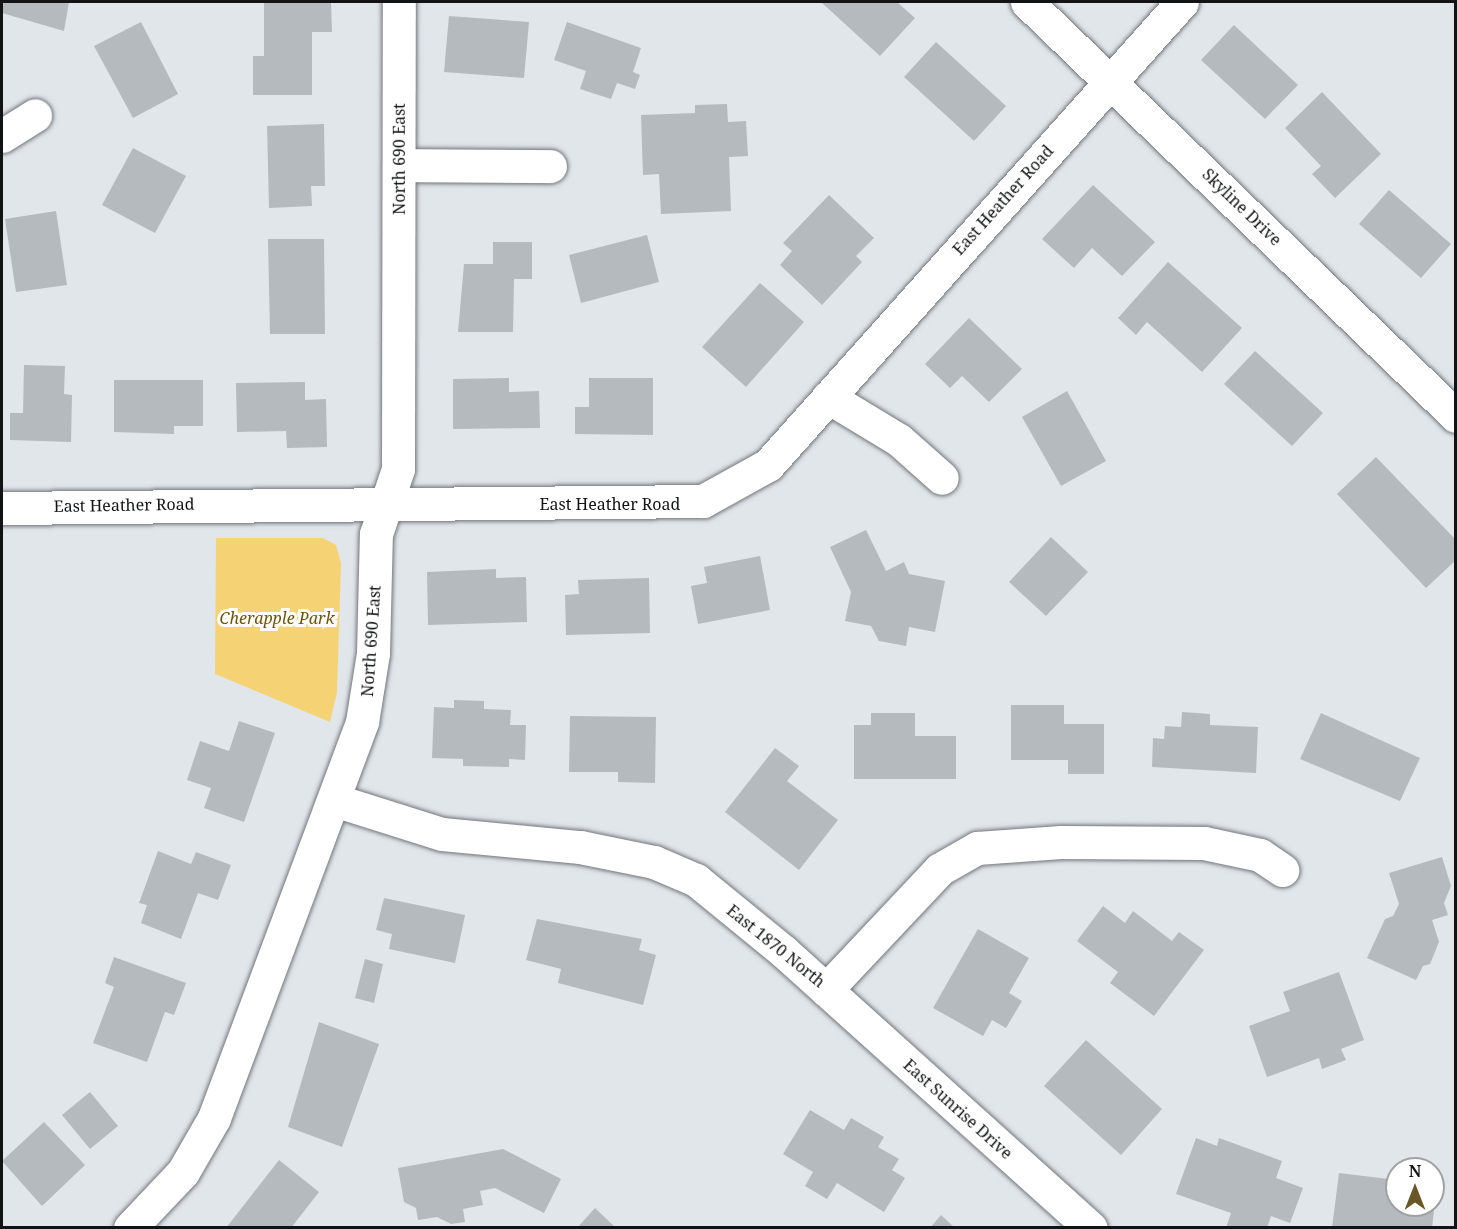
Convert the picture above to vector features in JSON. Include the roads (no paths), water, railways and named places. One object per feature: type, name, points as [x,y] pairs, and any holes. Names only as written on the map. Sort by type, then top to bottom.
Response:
[{"type":"street","name":"North 690 East","points":[[130,1227],[183,1172],[214,1118],[334,800],[369,691],[376,534],[398,469],[399,2]]},
{"type":"street","name":"Skyline Drive","points":[[1027,2],[1110,79],[1455,416]]},
{"type":"street","name":"East Heather Road","points":[[2,508],[703,501],[768,465],[1110,79],[1182,2]]},
{"type":"street","points":[[2,136],[35,115]]},
{"type":"street","points":[[399,165],[550,166]]},
{"type":"street","points":[[828,397],[899,440],[942,478]]},
{"type":"street","name":"East 1870 North","points":[[334,800],[442,834],[580,847],[654,862],[696,880],[826,990],[940,869],[977,848],[1060,842],[1204,843],[1260,855],[1282,870]]},
{"type":"street","name":"East Sunrise Drive","points":[[826,990],[1091,1227]]},
{"type":"park label","name":"Cherapple Park","points":[[277,618]]}]
